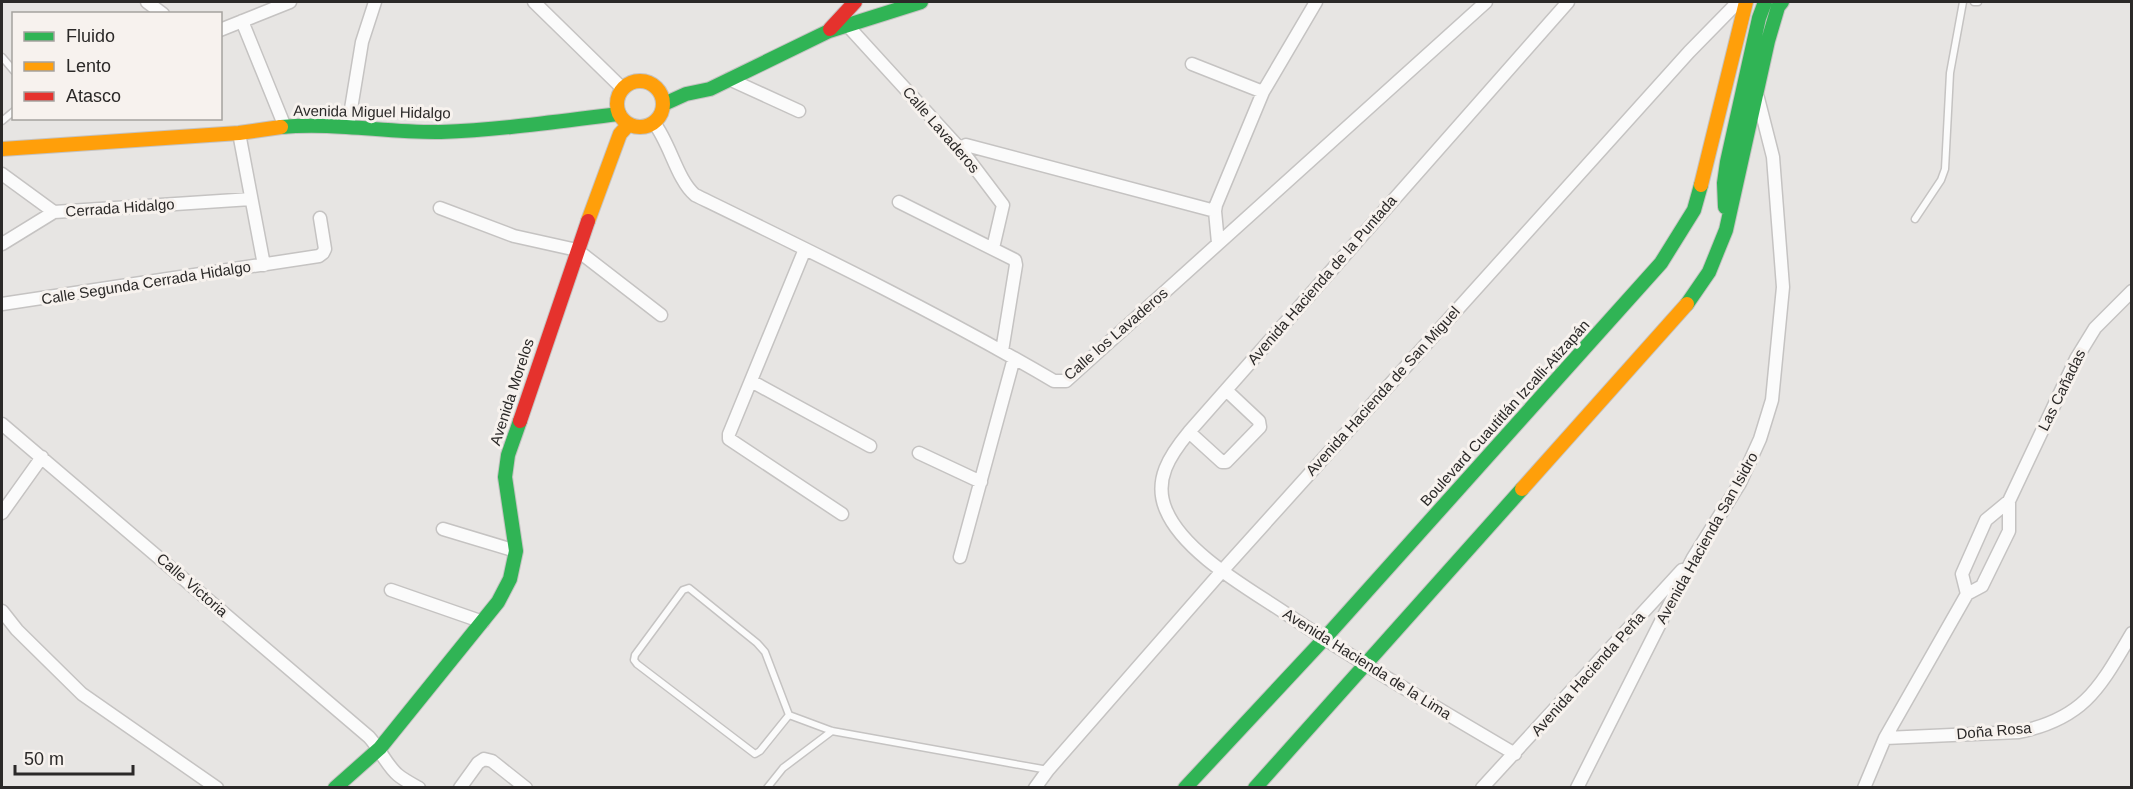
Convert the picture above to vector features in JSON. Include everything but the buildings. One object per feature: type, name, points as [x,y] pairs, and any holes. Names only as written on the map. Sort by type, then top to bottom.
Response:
[{"type":"main road","points":[[662,99],[710,89],[829,31],[921,2]]},
{"type":"main road","name":"Boulevard Cuautitlán Izcalli-Atizapán","points":[[1185,788],[1324,639],[1642,285],[1666,254],[1694,210],[1715,134],[1746,2]]},
{"type":"main road","points":[[1726,230],[1722,160],[1747,18],[1753,2]]},
{"type":"main road","points":[[1694,210],[1712,174],[1722,160],[1765,2]]},
{"type":"main road","points":[[1255,788],[1688,303],[1709,272],[1726,230],[1768,41],[1778,7],[1782,2]]},
{"type":"main road","points":[[853,3],[855,14],[864,20]]},
{"type":"main road","points":[[829,31],[853,3]]},
{"type":"main road","points":[[639,81],[652,84],[662,99],[659,118],[654,123],[641,127],[622,115],[619,94],[627,85],[639,81]]},
{"type":"main road","name":"Avenida Miguel Hidalgo","points":[[2,147],[239,133],[285,127],[348,127],[440,132],[511,127],[598,115],[622,115]]},
{"type":"main road","name":"Avenida Morelos","points":[[335,788],[380,748],[483,622],[498,602],[510,579],[516,551],[505,477],[508,455],[577,250],[620,134],[622,115]]},
{"type":"street","points":[[147,2],[160,12]]},
{"type":"street","points":[[222,29],[290,2]]},
{"type":"street","points":[[348,127],[362,42],[375,2]]},
{"type":"street","points":[[534,2],[622,89]]},
{"type":"street","points":[[1218,243],[1215,211],[1263,92],[1316,2]]},
{"type":"street","name":"Calle los Lavaderos","points":[[654,123],[663,135],[689,190],[1002,351],[1054,381],[1066,381],[1486,2]]},
{"type":"street","name":"Avenida Hacienda de la Puntada","points":[[1222,571],[1173,525],[1165,508],[1162,489],[1170,455],[1568,2]]},
{"type":"street","name":"Avenida Hacienda de San Miguel","points":[[1035,788],[1048,770],[1222,571],[1681,60],[1738,2]]},
{"type":"street","points":[[242,21],[285,127]]},
{"type":"street","name":"Calle Lavaderos","points":[[847,25],[963,152],[1003,205],[993,248]]},
{"type":"street","points":[[1192,64],[1263,92]]},
{"type":"street","points":[[729,79],[799,111]]},
{"type":"street","name":"Avenida Hacienda San Isidro","points":[[1576,788],[1693,558],[1740,483],[1760,439],[1773,400],[1783,287],[1773,157],[1757,94]]},
{"type":"street","name":"Calle Segunda Cerrada Hidalgo","points":[[2,304],[264,264],[239,133]]},
{"type":"street","points":[[966,145],[1215,211]]},
{"type":"street","name":"Cerrada Hidalgo","points":[[2,174],[54,212],[251,199]]},
{"type":"street","points":[[899,202],[1015,260],[1002,351]]},
{"type":"street","points":[[440,208],[514,237],[577,250],[661,315]]},
{"type":"street","points":[[2,244],[54,212]]},
{"type":"street","points":[[264,264],[319,256],[323,253],[325,249],[320,218]]},
{"type":"street","points":[[806,249],[729,434],[729,439],[842,514]]},
{"type":"street","name":"Las Cañadas","points":[[1967,594],[1962,574],[1986,520],[2009,501],[2076,359],[2095,328],[2132,291]]},
{"type":"street","points":[[960,557],[1014,358]]},
{"type":"street","points":[[751,381],[870,446]]},
{"type":"street","points":[[1189,432],[1222,462],[1226,462],[1260,427],[1259,421],[1226,390]]},
{"type":"street","name":"Calle Victoria","points":[[2,424],[380,748],[389,765],[398,775],[419,788]]},
{"type":"street","points":[[920,453],[981,482]]},
{"type":"street","points":[[2,513],[42,457]]},
{"type":"street","name":"Las Cañadas","points":[[1864,788],[1885,738],[1967,594],[1982,586],[2009,531],[2009,501]]},
{"type":"street","points":[[443,530],[516,551]]},
{"type":"street","name":"Avenida Hacienda Peña","points":[[1482,788],[1693,558]]},
{"type":"street","name":"Avenida Hacienda de la Lima","points":[[1222,571],[1365,666],[1515,754]]},
{"type":"street","points":[[391,590],[483,622]]},
{"type":"street","points":[[2,611],[17,630],[82,694],[217,788]]},
{"type":"street","name":"Doña Rosa","points":[[1885,738],[2019,732],[2040,728],[2062,719],[2086,700],[2108,672],[2132,633]]},
{"type":"street","points":[[460,788],[478,763],[484,759],[492,761],[526,788]]},
{"type":"lane","points":[[1915,219],[1941,180],[1945,169],[1950,73],[1963,2]]},
{"type":"lane","points":[[2,57],[12,69]]},
{"type":"lane","points":[[689,588],[757,642],[765,652],[789,716],[755,754],[634,660],[635,655],[683,590],[689,588]]},
{"type":"lane","points":[[789,716],[832,731],[1048,770]]},
{"type":"lane","points":[[767,788],[783,768],[832,731]]},
{"type":"traffic: fast","points":[[664,104],[686,94],[710,89],[829,31],[921,2]]},
{"type":"traffic: fast","points":[[1725,207],[1724,183],[1727,162],[1759,18],[1765,2]]},
{"type":"traffic: fast","points":[[1687,304],[1709,272],[1726,230],[1768,41],[1778,7],[1782,2]]},
{"type":"traffic: fast","points":[[281,127],[321,126],[441,132],[619,114]]},
{"type":"traffic: fast","points":[[1185,788],[1324,639],[1661,263],[1694,210],[1701,185]]},
{"type":"traffic: fast","points":[[335,788],[380,748],[498,602],[510,579],[516,551],[505,477],[508,455],[520,421]]},
{"type":"traffic: fast","points":[[1255,788],[1522,489]]},
{"type":"traffic: slow","points":[[1701,185],[1746,2]]},
{"type":"traffic: slow","points":[[640,81],[656,88],[663,104],[656,120],[640,127],[624,120],[617,104],[624,88],[640,81]]},
{"type":"traffic: slow","points":[[588,221],[620,134],[629,124]]},
{"type":"traffic: slow","points":[[2,149],[239,133],[281,127]]},
{"type":"traffic: slow","points":[[1522,489],[1687,304]]},
{"type":"traffic: jam","points":[[830,29],[855,2]]},
{"type":"traffic: jam","points":[[520,421],[588,221]]}]
